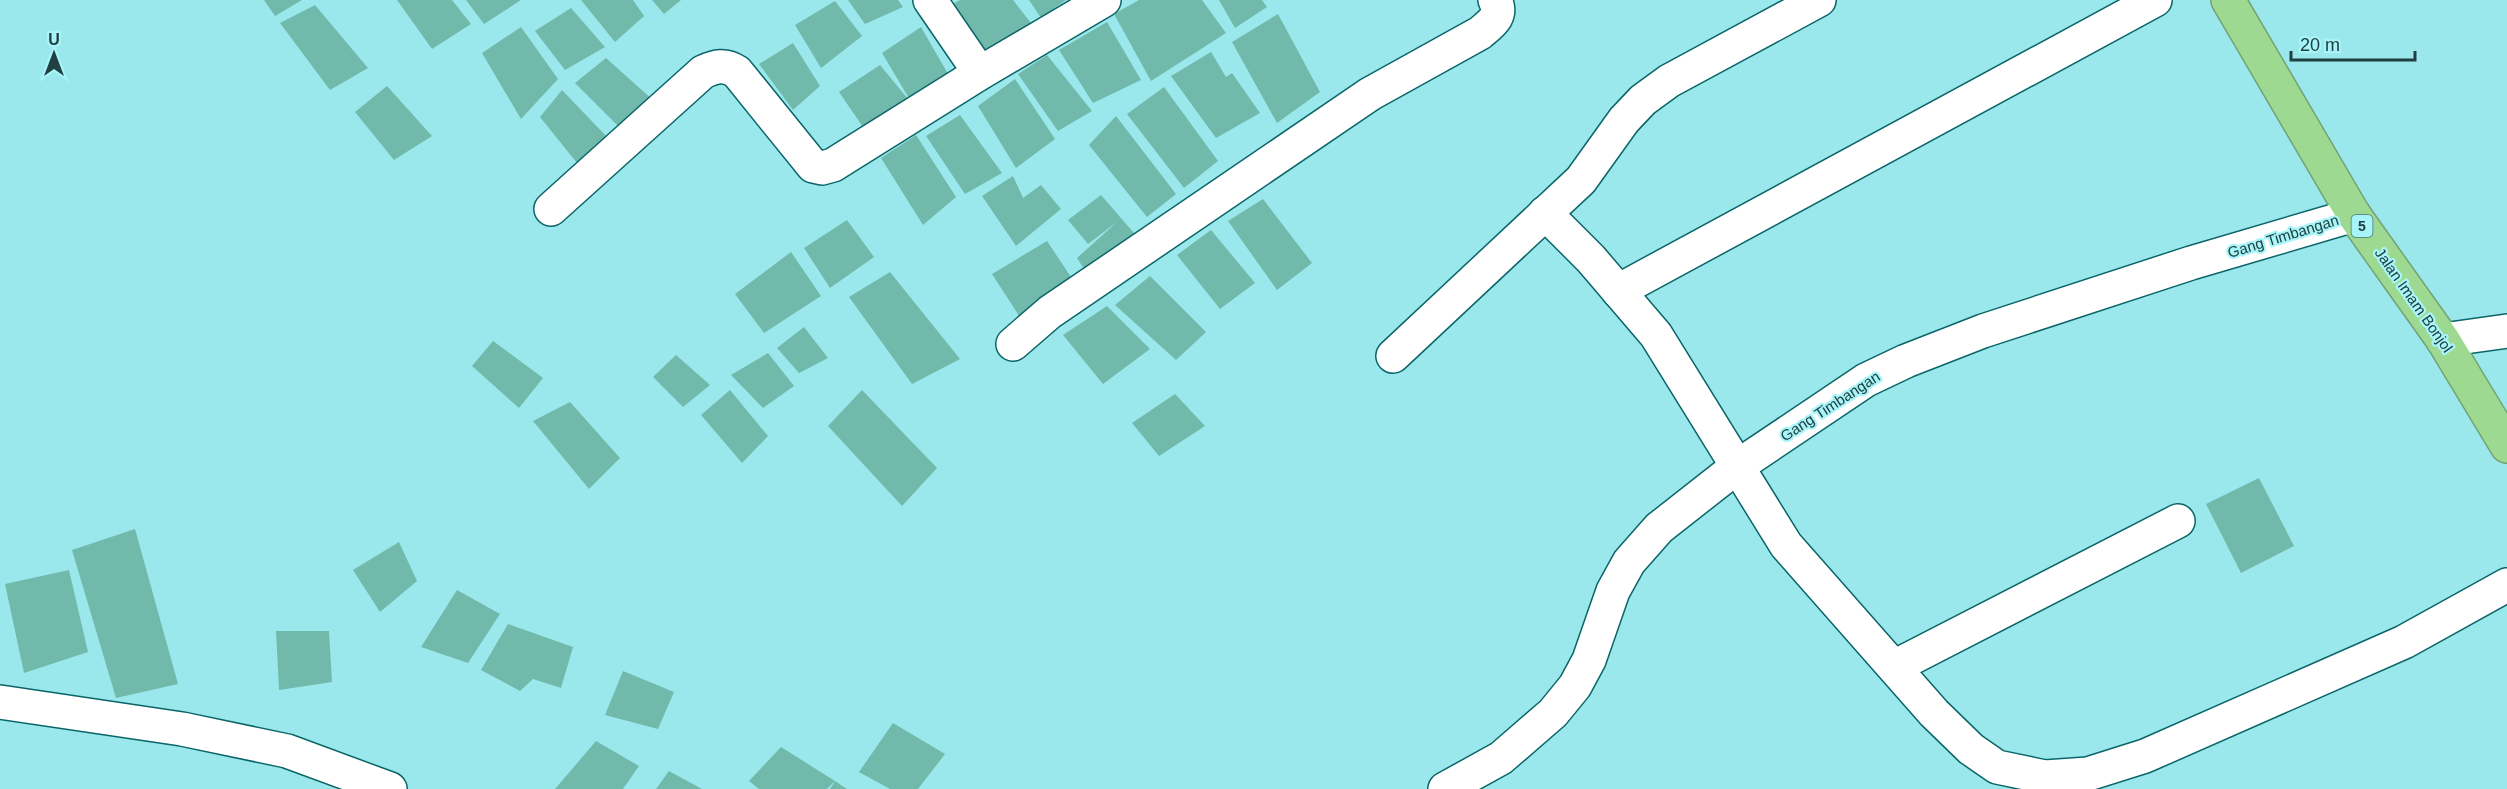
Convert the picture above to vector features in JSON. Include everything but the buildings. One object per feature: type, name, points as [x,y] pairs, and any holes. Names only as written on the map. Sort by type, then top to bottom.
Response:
[{"type":"highway","name":"Jalan Imam Bonjol","points":[[2228,0],[2354,215],[2444,340],[2507,446]]},
{"type":"street","points":[[930,0],[980,73]]},
{"type":"street","points":[[551,208],[703,72],[713,67],[730,67],[736,72],[813,166],[822,168],[833,165],[980,73],[1104,0]]},
{"type":"street","points":[[1013,345],[1050,312],[1370,94],[1480,33],[1495,21],[1497,15],[1495,0]]},
{"type":"street","points":[[1393,356],[1581,180],[1624,120],[1643,100],[1670,81],[1819,0]]},
{"type":"street","points":[[1618,291],[2155,0]]},
{"type":"street","points":[[1545,213],[1591,259],[1656,335],[1786,545],[1934,712],[1971,749],[1997,767],[2045,777],[2088,774],[2145,756],[2404,642],[2507,585]]},
{"type":"street","name":"Gang Timbangan","points":[[1445,789],[1501,758],[1553,712],[1575,686],[1589,660],[1614,591],[1629,562],[1659,528],[1738,466],[1866,380],[1906,361],[1983,331],[2191,263],[2354,215]]},
{"type":"street","points":[[2444,340],[2507,331]]},
{"type":"street","points":[[1894,666],[2178,521]]},
{"type":"street","points":[[0,702],[182,729],[287,751],[390,789]]}]
